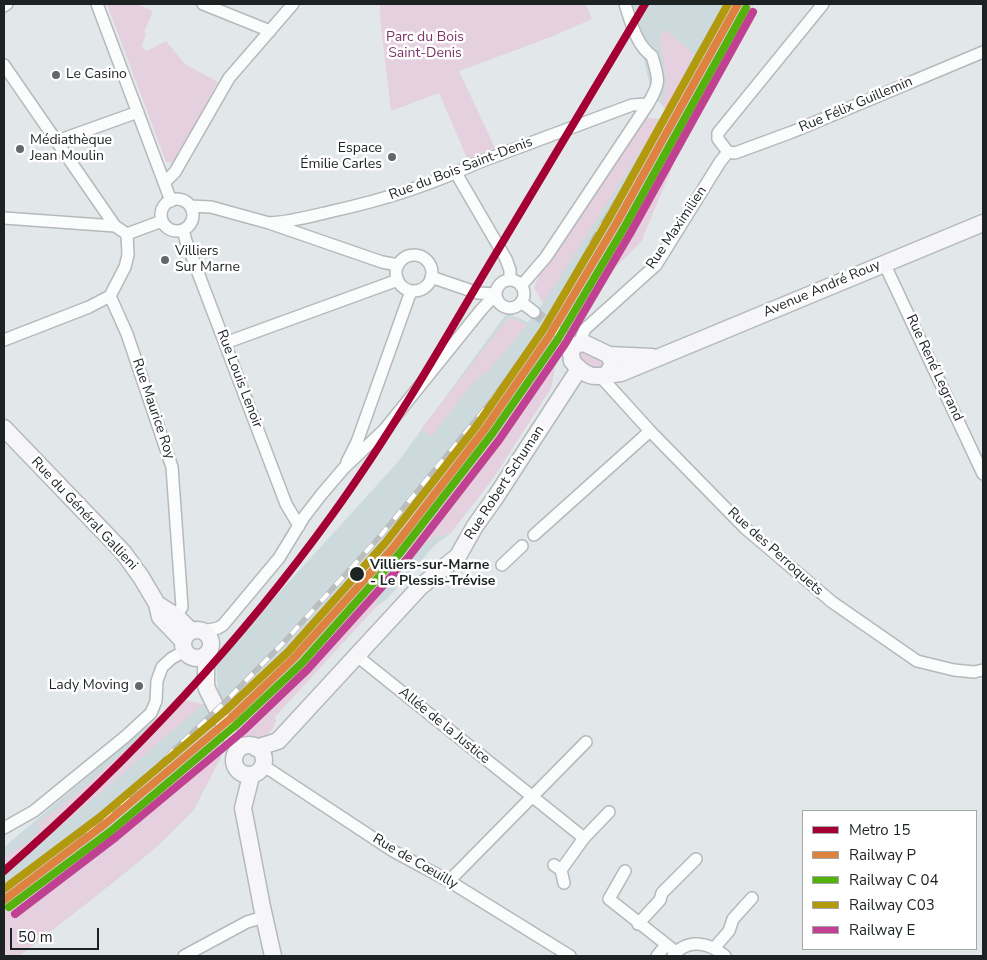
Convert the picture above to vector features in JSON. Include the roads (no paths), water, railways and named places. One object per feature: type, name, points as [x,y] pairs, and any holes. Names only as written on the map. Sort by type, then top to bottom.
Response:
[{"type":"main road","name":"Avenue André Rouy","points":[[604,376],[621,373],[983,223]]},
{"type":"main road","points":[[576,344],[590,346],[609,355],[612,365],[604,376],[589,376],[579,369],[571,357],[576,344]]},
{"type":"main road","name":"Avenue André Rouy","points":[[609,355],[661,356]]},
{"type":"main road","name":"Rue Robert Schuman","points":[[194,644],[206,686],[230,735],[240,748],[245,746],[254,764],[278,741],[420,587],[458,556],[475,526],[579,369]]},
{"type":"main road","name":"Rue du Général Gallieni","points":[[4,428],[123,552],[142,577],[157,604],[160,617],[194,644]]},
{"type":"main road","name":"Rue du Général Gallieni","points":[[157,604],[176,616],[194,644]]},
{"type":"main road","points":[[254,764],[243,808],[273,956]]},
{"type":"street","points":[[97,4],[165,185],[174,200]]},
{"type":"street","points":[[202,4],[270,31]]},
{"type":"street","points":[[174,200],[171,186],[175,172],[229,78],[293,4]]},
{"type":"street","points":[[521,286],[546,257],[658,88],[652,56],[645,52],[640,44],[625,4]]},
{"type":"street","points":[[728,152],[718,139],[718,133],[823,4]]},
{"type":"street","name":"Rue Félix Guillemin","points":[[728,152],[735,153],[792,132],[983,52]]},
{"type":"street","points":[[4,65],[115,226],[127,234]]},
{"type":"street","name":"Rue du Bois Saint-Denis","points":[[269,223],[296,220],[416,189],[456,174],[477,163],[632,105],[648,104]]},
{"type":"street","points":[[57,141],[138,112]]},
{"type":"street","name":"Rue Maximilien","points":[[576,344],[585,329],[656,266],[728,152]]},
{"type":"street","points":[[165,185],[166,181],[175,172]]},
{"type":"street","points":[[456,174],[506,259],[510,270],[510,280]]},
{"type":"street","points":[[195,209],[191,223],[183,230],[173,231],[168,229],[162,221],[162,211],[167,203],[174,200],[186,202],[195,209],[211,207],[269,223],[382,262],[398,265]]},
{"type":"street","points":[[4,218],[115,226]]},
{"type":"street","points":[[127,234],[162,221]]},
{"type":"street","name":"Rue Louis Lenoir","points":[[183,230],[286,504],[299,526]]},
{"type":"street","points":[[4,340],[89,307],[110,296],[125,267],[128,255],[127,234]]},
{"type":"street","points":[[418,256],[423,257],[430,266],[432,277],[426,286],[416,291],[411,291],[401,285],[396,270],[406,257],[418,256]]},
{"type":"street","name":"Rue René Legrand","points":[[884,263],[983,474]]},
{"type":"street","points":[[432,277],[478,293],[496,294]]},
{"type":"street","points":[[227,348],[398,280]]},
{"type":"street","points":[[4,828],[34,811],[126,736],[151,712],[156,701],[157,681],[162,667],[172,658],[223,625],[279,558],[315,503],[344,468],[385,429],[480,310],[496,294],[500,284],[510,280],[517,282],[521,286],[524,295],[521,302],[514,307],[505,307],[498,302],[496,294]]},
{"type":"street","points":[[344,468],[357,442],[411,291]]},
{"type":"street","name":"Rue Maurice Roy","points":[[110,296],[127,334],[172,467],[182,607],[176,616]]},
{"type":"street","points":[[521,302],[534,312]]},
{"type":"street","points":[[559,332],[576,344]]},
{"type":"street","name":"Rue des Perroquets","points":[[604,376],[650,431],[745,528],[839,608],[917,661],[954,670],[974,672],[983,670]]},
{"type":"street","points":[[534,535],[650,431]]},
{"type":"street","points":[[502,564],[522,546]]},
{"type":"street","name":"Allée de la Justice","points":[[357,656],[584,838]]},
{"type":"street","points":[[449,881],[586,742]]},
{"type":"street","name":"Rue de Cœuilly","points":[[254,764],[270,770],[393,851],[449,881],[570,956]]},
{"type":"street","points":[[564,883],[558,867],[609,812]]},
{"type":"street","points":[[638,924],[660,900],[662,893],[696,859]]},
{"type":"street","points":[[625,871],[609,899],[672,951]]},
{"type":"street","points":[[715,948],[729,931],[733,919],[752,898]]},
{"type":"street","points":[[184,956],[247,922],[264,917]]},
{"type":"street","points":[[657,956],[693,944],[715,948],[725,956]]},
{"type":"tunnel","points":[[534,312],[559,332]]},
{"type":"railway","points":[[54,863],[122,804],[172,752],[224,703],[286,640],[382,534],[489,404],[543,330],[616,202]]},
{"type":"metro line","name":"15","points":[[4,871],[93,789],[178,702],[219,657],[296,564],[372,457],[410,397],[645,4]]},
{"type":"rail line","name":"C03","points":[[4,889],[100,817],[224,712],[288,652],[386,542],[478,424],[543,330],[608,220],[728,4]]},
{"type":"rail line","name":"P","points":[[4,900],[105,824],[230,719],[294,658],[393,548],[485,429],[550,335],[616,224],[738,4]]},
{"type":"rail line","name":"E","points":[[15,914],[116,837],[242,732],[307,670],[407,559],[499,440],[565,344],[631,232],[753,12]]},
{"type":"place","name":"Le Casino","points":[[56,75]]},
{"type":"place","name":"Médiathèque Jean Moulin","points":[[20,149]]},
{"type":"place","name":"Espace Émilie Carles","points":[[392,157]]},
{"type":"place","name":"Villiers Sur Marne","points":[[165,260]]},
{"type":"place","name":"Villiers-sur-Marne - Le Plessis-Trévise","points":[[357,574]]},
{"type":"place","name":"Lady Moving","points":[[139,686]]},
{"type":"park label","name":"Parc du Bois Saint-Denis","points":[[425,46]]}]
